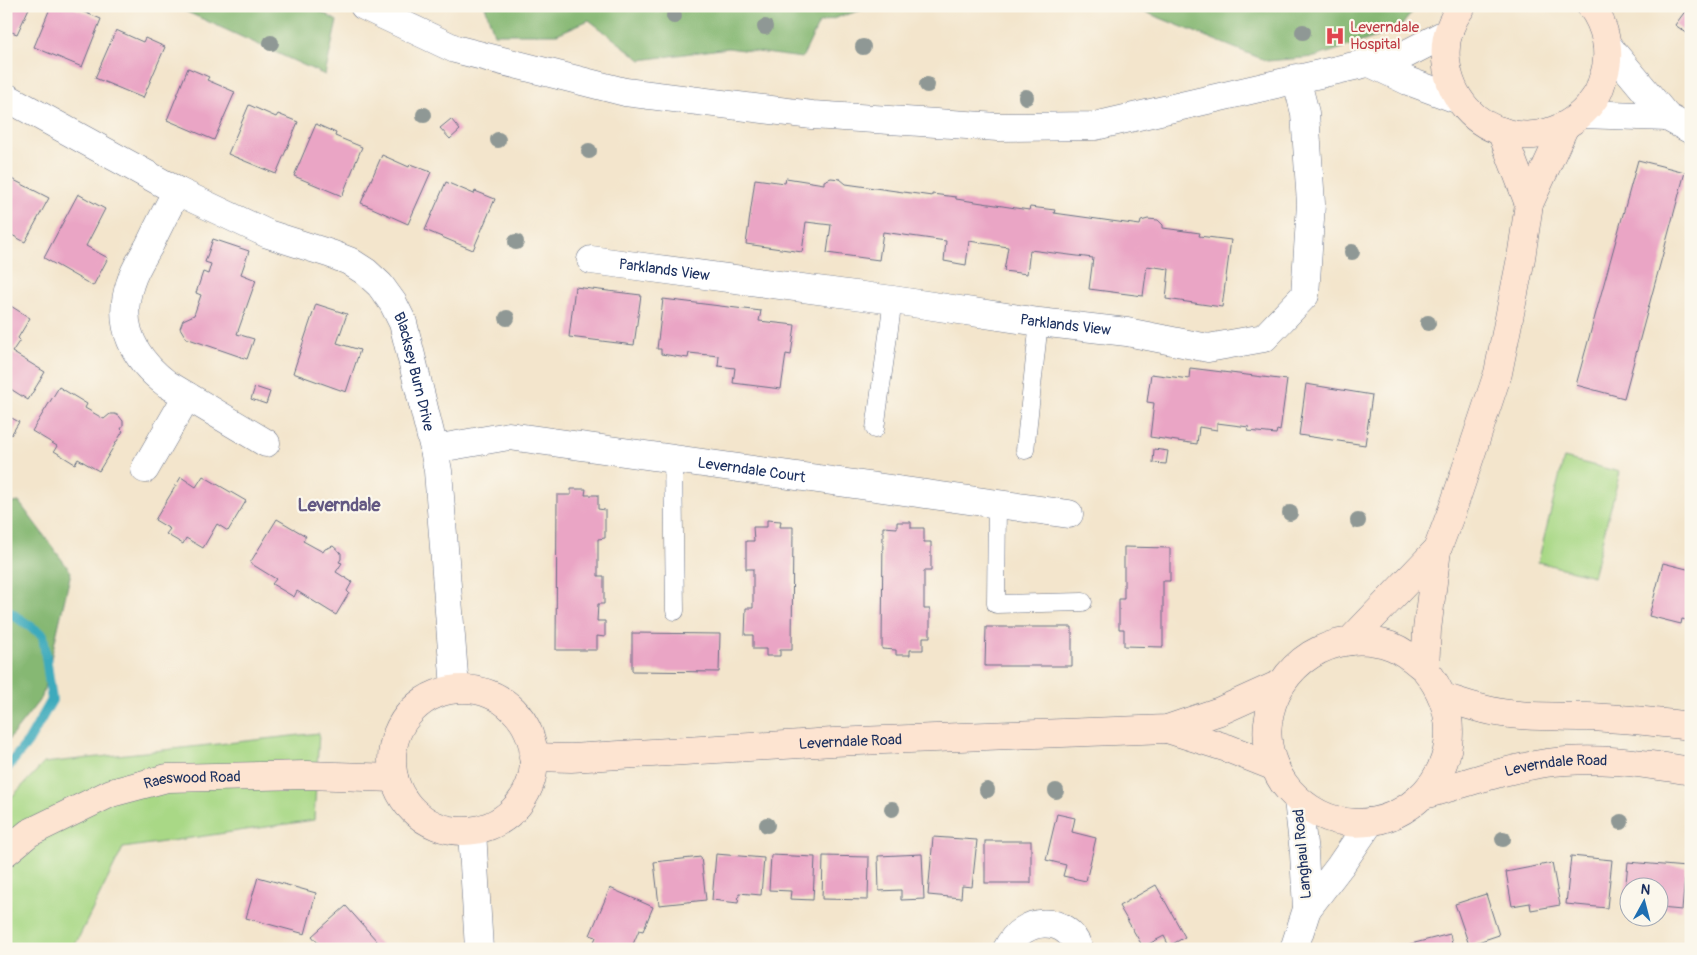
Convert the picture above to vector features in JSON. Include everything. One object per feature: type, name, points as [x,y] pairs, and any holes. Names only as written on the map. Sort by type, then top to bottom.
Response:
[{"type":"street","points":[[364,6],[455,49],[625,92],[812,115],[998,127],[1095,126],[1406,54],[1448,32]]},
{"type":"street","points":[[1462,6],[1448,32],[1445,50],[1448,76],[1459,100],[1478,119],[1501,132],[1527,136],[1547,133],[1574,120],[1667,117]]},
{"type":"street","points":[[1425,669],[1427,630],[1437,550],[1498,373],[1521,258],[1529,204],[1574,120],[1598,94],[1606,70],[1607,45],[1604,29],[1595,9]]},
{"type":"street","points":[[1607,45],[1667,117],[1691,130]]},
{"type":"street","points":[[1368,62],[1408,82],[1459,100]]},
{"type":"street","name":"Parklands View","points":[[591,260],[893,300],[1039,322],[1127,332],[1208,348],[1264,338],[1305,295],[1310,204],[1305,113],[1296,78]]},
{"type":"street","name":"Blacksey Burn Drive","points":[[6,97],[177,191],[268,234],[349,261],[366,272],[380,285],[393,302],[403,322],[438,471],[455,688]]},
{"type":"street","points":[[1501,132],[1529,204]]},
{"type":"street","points":[[177,191],[130,283],[126,300],[126,318],[129,335],[143,363],[154,374],[167,384],[266,443]]},
{"type":"street","points":[[144,469],[187,396]]},
{"type":"street","name":"Leverndale Court","points":[[434,449],[509,436],[1070,514]]},
{"type":"street","points":[[1350,642],[1437,550]]},
{"type":"street","points":[[1350,642],[1370,642],[1391,646],[1409,656],[1425,669],[1435,682],[1443,697],[1449,717],[1446,759],[1437,778],[1424,795],[1408,808],[1390,817],[1370,822],[1331,819],[1314,811],[1298,800],[1284,785],[1275,767],[1269,746],[1268,724],[1272,703],[1282,683],[1295,667],[1311,654],[1330,646],[1350,642]]},
{"type":"street","name":"Leverndale Road","points":[[534,756],[571,758],[843,742],[1166,729],[1220,711],[1282,683]]},
{"type":"street","points":[[455,688],[485,692],[510,706],[528,731],[534,756],[528,790],[515,809],[496,823],[472,831],[440,828],[419,816],[401,796],[394,778],[394,746],[404,718],[430,696],[455,688]]},
{"type":"street","points":[[1443,697],[1485,710],[1542,717],[1588,717],[1652,721],[1691,726]]},
{"type":"street","name":"Leverndale Road","points":[[1166,729],[1234,751],[1275,767]]},
{"type":"street","name":"Leverndale Road","points":[[1424,795],[1546,763],[1586,760],[1638,763],[1691,771]]},
{"type":"street","name":"Raeswood Road","points":[[6,852],[29,833],[111,793],[167,778],[307,774],[394,778]]},
{"type":"street","name":"Langhaul Road","points":[[1298,800],[1304,853],[1307,909]]},
{"type":"street","name":"Langhaul Road","points":[[1294,949],[1307,909],[1340,866],[1370,822]]},
{"type":"street","points":[[472,831],[479,949]]},
{"type":"street","points":[[1007,949],[1014,937],[1023,929],[1034,924],[1047,923],[1059,926],[1069,933],[1077,942],[1079,949]]},
{"type":"lane","points":[[876,428],[893,300]]},
{"type":"lane","points":[[1025,450],[1039,322]]},
{"type":"lane","points":[[673,458],[675,611]]},
{"type":"lane","points":[[997,504],[996,604],[1083,602]]},
{"type":"green space","points":[[174,6],[312,6],[337,21],[325,75]]},
{"type":"green space","points":[[485,6],[875,6],[819,23],[802,58],[728,48],[641,60],[589,20],[557,34],[494,34]]},
{"type":"green space","points":[[1130,6],[1417,6],[1398,30],[1315,57],[1267,61]]},
{"type":"green space","points":[[1564,458],[1620,472],[1593,576],[1538,562]]},
{"type":"green space","points":[[19,502],[71,572],[42,697],[6,743],[6,504]]},
{"type":"green space","points":[[319,733],[314,820],[123,848],[73,949],[6,949],[6,803],[44,763]]},
{"type":"building","points":[[6,6],[30,6],[17,34],[6,30]]},
{"type":"building","points":[[51,6],[74,6],[74,8],[101,19],[82,67],[34,47]]},
{"type":"building","points":[[1689,6],[1691,6],[1691,36],[1675,25]]},
{"type":"building","points":[[116,30],[143,42],[145,38],[165,47],[143,98],[95,78]]},
{"type":"building","points":[[188,68],[209,77],[207,80],[235,92],[214,140],[167,120]]},
{"type":"building","points":[[249,105],[276,117],[278,114],[298,122],[276,174],[228,154]]},
{"type":"building","points":[[451,119],[460,130],[450,139],[440,128]]},
{"type":"building","points":[[316,124],[336,133],[335,136],[362,147],[342,196],[294,176]]},
{"type":"building","points":[[382,155],[409,167],[410,164],[431,172],[408,224],[361,203]]},
{"type":"building","points":[[1638,160],[1685,172],[1624,398],[1576,385]]},
{"type":"building","points":[[6,176],[49,198],[25,242],[6,232]]},
{"type":"building","points":[[786,178],[824,184],[824,181],[831,178],[840,179],[846,184],[932,196],[932,194],[956,197],[956,199],[1029,210],[1030,207],[1055,210],[1054,213],[1140,225],[1141,221],[1148,219],[1158,220],[1163,225],[1163,228],[1200,233],[1199,236],[1231,240],[1222,307],[1166,299],[1169,269],[1147,266],[1143,296],[1089,289],[1093,258],[1030,250],[1027,274],[1004,271],[1008,247],[969,241],[966,265],[944,261],[946,241],[883,232],[879,260],[827,253],[831,225],[806,222],[802,252],[746,244],[755,179],[785,183]]},
{"type":"building","points":[[446,182],[474,194],[475,191],[495,199],[473,250],[425,230]]},
{"type":"building","points":[[78,194],[105,209],[86,246],[108,258],[93,286],[44,258]]},
{"type":"building","points":[[213,239],[249,251],[241,274],[256,280],[237,334],[254,339],[247,359],[186,338],[180,328],[183,320],[194,315],[201,295],[196,293],[203,272],[208,274],[211,264],[205,262]]},
{"type":"building","points":[[575,287],[641,295],[634,345],[569,337]]},
{"type":"building","points":[[663,299],[761,311],[759,321],[795,325],[791,355],[786,354],[781,389],[733,383],[735,368],[718,366],[719,356],[689,353],[688,358],[661,354],[661,349],[657,349]]},
{"type":"building","points":[[6,303],[30,318],[12,352],[45,372],[28,400],[6,386]]},
{"type":"building","points":[[316,304],[347,314],[337,343],[360,350],[346,392],[293,373]]},
{"type":"building","points":[[1190,368],[1287,380],[1280,431],[1277,430],[1276,434],[1248,431],[1249,427],[1217,423],[1217,430],[1199,427],[1197,444],[1150,437],[1154,403],[1147,402],[1151,374],[1189,379]]},
{"type":"building","points":[[1306,384],[1372,395],[1365,445],[1299,435]]},
{"type":"building","points":[[59,387],[87,404],[85,408],[104,419],[110,414],[115,414],[123,421],[121,429],[123,431],[99,471],[78,459],[75,464],[54,451],[57,446],[32,431]]},
{"type":"building","points":[[255,387],[270,392],[266,404],[251,399]]},
{"type":"building","points":[[8,416],[19,422],[11,435],[6,432],[6,418]]},
{"type":"building","points":[[1154,449],[1168,451],[1166,464],[1153,463]]},
{"type":"building","points":[[203,476],[246,501],[228,531],[217,524],[203,548],[186,538],[183,544],[166,534],[170,529],[155,520],[181,477],[196,487]]},
{"type":"building","points":[[571,489],[586,489],[585,495],[598,495],[598,509],[605,510],[605,538],[598,539],[598,576],[604,576],[604,604],[598,604],[597,621],[605,621],[605,637],[597,636],[597,650],[556,650],[557,495],[571,495]]},
{"type":"building","points":[[277,519],[306,536],[303,541],[323,552],[325,549],[333,546],[341,553],[339,562],[342,563],[336,572],[352,582],[347,591],[349,593],[336,615],[297,591],[294,597],[272,584],[276,579],[250,563]]},
{"type":"building","points":[[767,520],[781,521],[780,527],[793,527],[792,650],[780,650],[780,656],[766,656],[766,649],[753,649],[753,635],[745,635],[746,608],[753,608],[753,569],[746,569],[746,541],[754,541],[753,527],[767,527]]},
{"type":"building","points":[[897,522],[911,522],[911,528],[924,528],[924,542],[931,542],[931,571],[924,571],[924,609],[930,609],[930,637],[923,637],[923,650],[910,650],[910,655],[896,655],[896,650],[882,649],[883,527],[897,528]]},
{"type":"building","points":[[1124,547],[1170,548],[1170,581],[1163,581],[1163,647],[1124,646],[1124,629],[1119,629],[1119,599],[1124,599]]},
{"type":"building","points":[[1663,563],[1691,570],[1691,621],[1682,619],[1681,624],[1649,616]]},
{"type":"building","points":[[986,627],[1072,627],[1072,666],[985,666]]},
{"type":"building","points":[[632,633],[720,634],[719,672],[632,671]]},
{"type":"building","points":[[1057,814],[1075,818],[1072,832],[1096,838],[1086,881],[1063,876],[1066,865],[1046,860]]},
{"type":"building","points":[[933,837],[977,840],[972,887],[962,886],[961,898],[928,895]]},
{"type":"building","points":[[985,841],[1031,841],[1031,883],[985,883]]},
{"type":"building","points":[[716,854],[764,858],[761,895],[739,893],[738,903],[712,900]]},
{"type":"building","points":[[922,854],[924,899],[901,900],[901,890],[879,891],[878,856]]},
{"type":"building","points":[[771,855],[815,857],[813,900],[790,899],[791,891],[769,890]]},
{"type":"building","points":[[823,856],[869,857],[868,900],[822,899]]},
{"type":"building","points":[[1571,856],[1612,860],[1607,908],[1566,904]]},
{"type":"building","points":[[701,857],[706,900],[659,905],[654,862]]},
{"type":"building","points":[[1628,862],[1686,867],[1682,910],[1670,909],[1670,878],[1626,878]]},
{"type":"building","points":[[1552,863],[1560,905],[1531,910],[1530,903],[1512,906],[1506,872]]},
{"type":"building","points":[[258,877],[316,893],[305,934],[246,918]]},
{"type":"building","points":[[1156,885],[1185,937],[1169,946],[1164,936],[1143,947],[1119,906]]},
{"type":"building","points":[[610,888],[653,907],[643,931],[639,930],[631,949],[591,949],[596,937],[590,935]]},
{"type":"building","points":[[1486,894],[1499,935],[1469,945],[1455,904]]},
{"type":"building","points":[[346,906],[384,949],[323,949],[312,936]]},
{"type":"building","points":[[1450,934],[1453,949],[1400,949],[1399,947]]},
{"type":"waterway","points":[[6,610],[43,635],[52,700],[28,742],[6,769]]},
{"type":"place","name":"Leverndale Hospital","points":[[1335,36]]},
{"type":"district","name":"Leverndale","points":[[339,505]]}]
